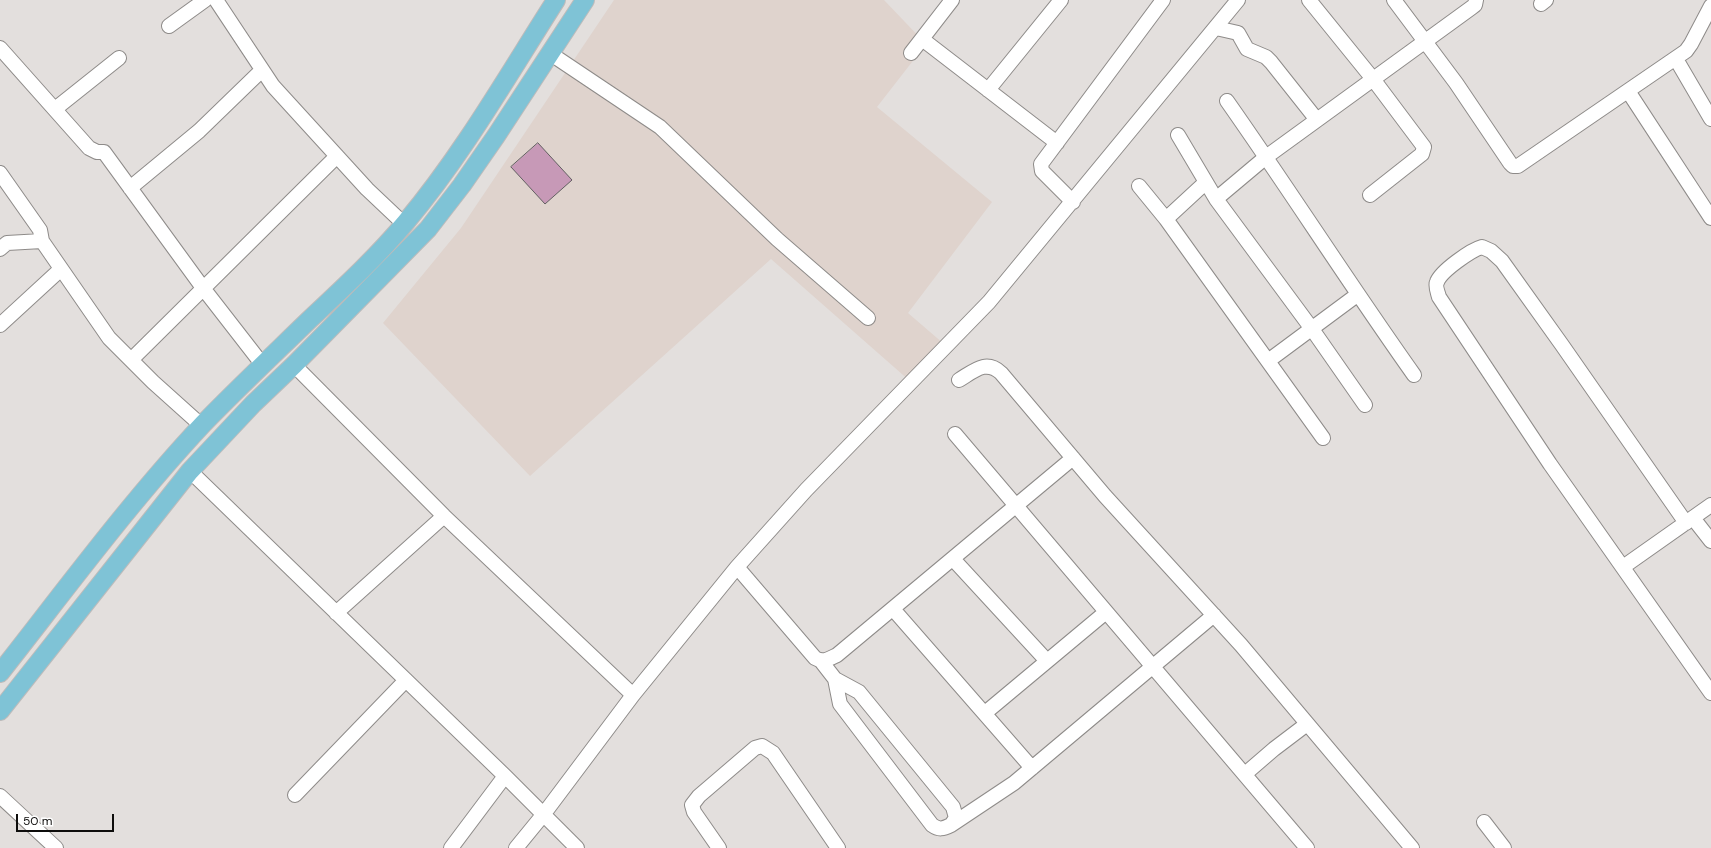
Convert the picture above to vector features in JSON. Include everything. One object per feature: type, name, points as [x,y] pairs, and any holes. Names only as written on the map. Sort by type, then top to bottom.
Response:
[{"type":"main road","points":[[0,673],[138,499],[202,426],[262,364],[357,275],[404,224],[440,180],[469,138],[556,0]]},
{"type":"main road","points":[[0,711],[190,471],[253,404],[294,365],[428,229],[479,160],[551,54],[585,0]]},
{"type":"street","points":[[168,26],[205,0]]},
{"type":"street","points":[[216,0],[273,86],[367,189],[404,224]]},
{"type":"street","points":[[911,53],[952,0]]},
{"type":"street","points":[[988,90],[1060,0]]},
{"type":"street","points":[[1073,202],[1045,174],[1041,167],[1043,160],[1163,0]]},
{"type":"street","points":[[516,848],[543,815],[633,695],[737,567],[806,490],[989,302],[1238,0]]},
{"type":"street","points":[[1309,0],[1373,79],[1422,144],[1424,150],[1422,154],[1370,195]]},
{"type":"street","points":[[1394,0],[1456,83],[1510,163],[1514,166],[1522,164],[1676,59],[1691,44],[1711,6]]},
{"type":"street","points":[[1216,199],[1266,157],[1475,5],[1476,0]]},
{"type":"street","points":[[1216,28],[1238,33],[1247,49],[1271,62],[1317,120]]},
{"type":"street","points":[[922,39],[1057,143]]},
{"type":"street","points":[[0,48],[89,148],[97,152],[104,152],[203,288],[262,364]]},
{"type":"street","points":[[551,54],[660,127],[777,239],[868,318]]},
{"type":"street","points":[[55,109],[118,58]]},
{"type":"street","points":[[1676,59],[1711,119]]},
{"type":"street","points":[[130,188],[199,131],[262,70]]},
{"type":"street","points":[[1628,91],[1711,218]]},
{"type":"street","points":[[1227,101],[1266,157],[1357,295],[1414,376]]},
{"type":"street","points":[[1178,135],[1205,183],[1216,199],[1312,329],[1364,405]]},
{"type":"street","points":[[131,360],[337,156]]},
{"type":"street","points":[[0,173],[40,230],[42,241],[109,338],[152,382],[202,426]]},
{"type":"street","points":[[1166,219],[1205,183]]},
{"type":"street","points":[[1139,186],[1166,219],[1323,438]]},
{"type":"street","points":[[0,249],[7,242],[42,241]]},
{"type":"street","points":[[1711,541],[1689,520],[1502,261],[1491,251],[1482,247],[1474,250],[1444,273],[1437,281],[1436,287],[1439,297],[1550,464],[1711,693]]},
{"type":"street","points":[[0,325],[61,269]]},
{"type":"street","points":[[1268,361],[1357,295]]},
{"type":"street","points":[[294,365],[444,516],[633,695]]},
{"type":"street","points":[[959,380],[980,368],[987,366],[997,369],[1072,458],[1214,615],[1412,848]]},
{"type":"street","points":[[955,434],[1307,848]]},
{"type":"street","points":[[821,661],[837,655],[893,610],[1072,458]]},
{"type":"street","points":[[190,471],[505,776],[577,848]]},
{"type":"street","points":[[1623,567],[1711,505]]},
{"type":"street","points":[[336,613],[444,516]]},
{"type":"street","points":[[954,559],[1047,661]]},
{"type":"street","points":[[737,567],[815,658],[821,661],[835,679],[859,692],[953,807],[956,818],[951,825]]},
{"type":"street","points":[[893,610],[1032,768]]},
{"type":"street","points":[[985,714],[1106,612]]},
{"type":"street","points":[[835,679],[840,704],[932,825],[937,829],[944,829],[1014,783],[1214,615]]},
{"type":"street","points":[[295,795],[406,680]]},
{"type":"street","points":[[1245,774],[1274,749],[1308,724]]},
{"type":"street","points":[[719,848],[694,812],[692,805],[699,796],[755,748],[762,746],[773,753],[838,848]]},
{"type":"street","points":[[451,848],[505,776]]},
{"type":"street","points":[[0,796],[56,848]]},
{"type":"street","points":[[1484,822],[1504,848]]},
{"type":"shaded area","points":[[614,0],[884,0],[926,44],[877,107],[992,202],[908,313],[944,344],[911,382],[771,259],[530,476],[383,323],[461,228]]},
{"type":"building","points":[[538,143],[572,180],[545,204],[511,167]]}]
